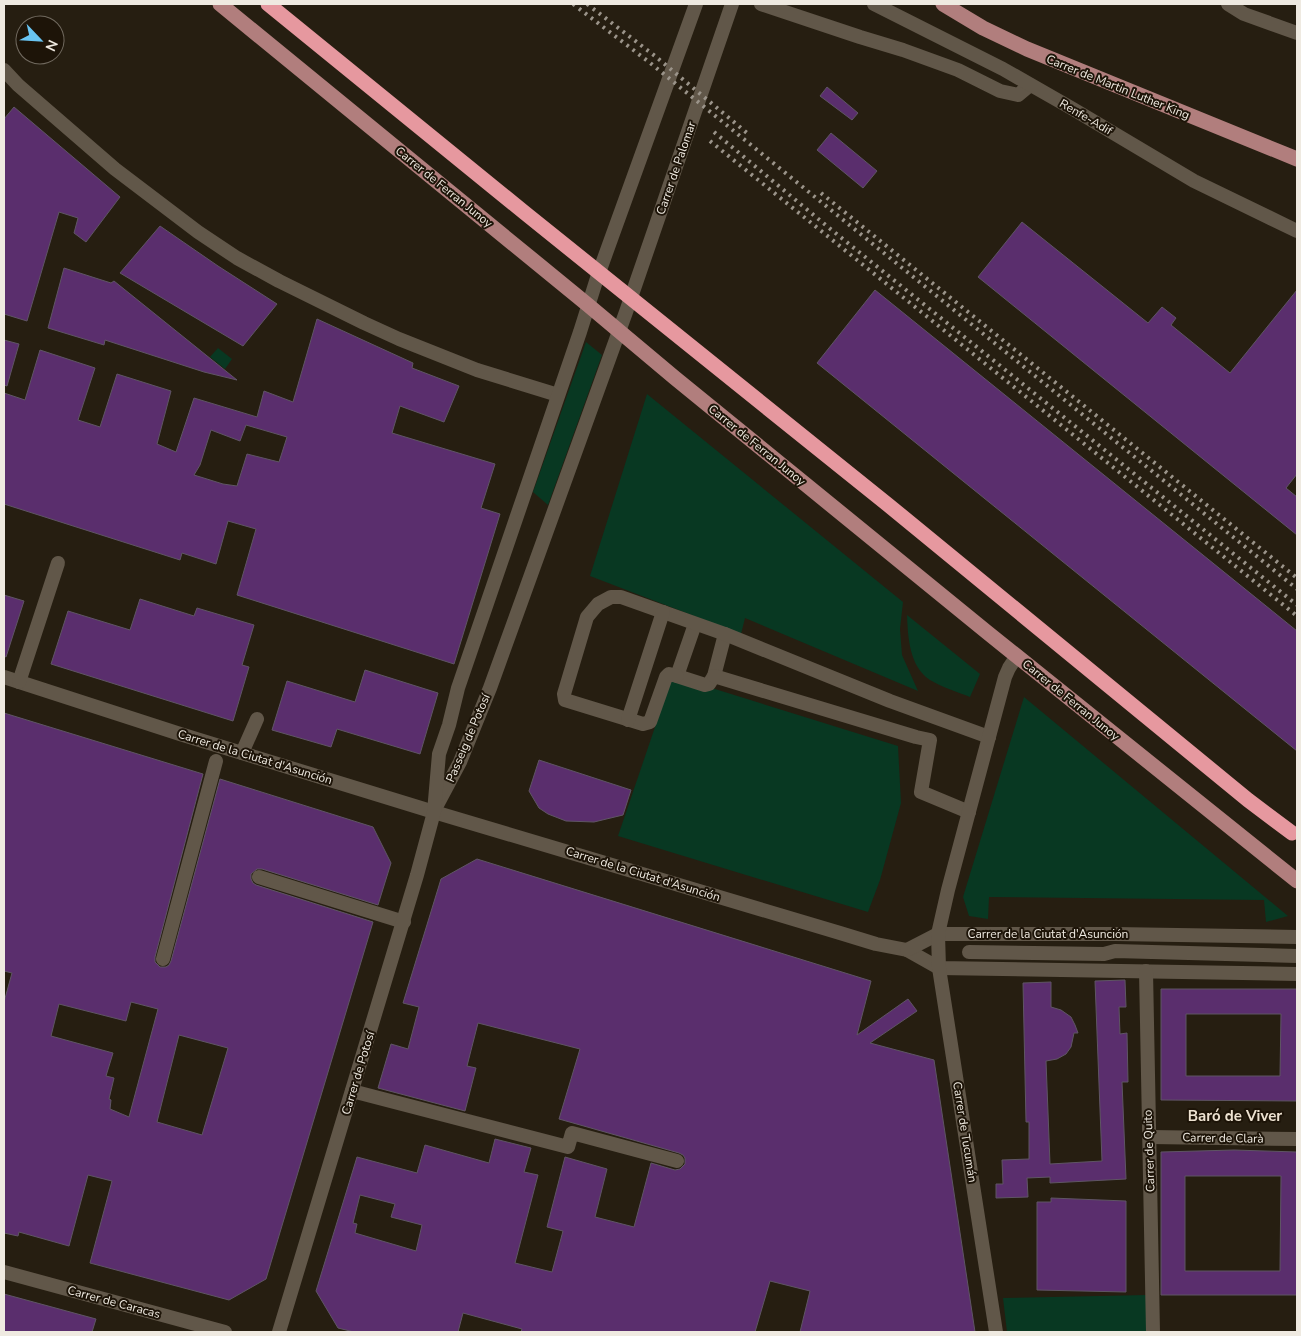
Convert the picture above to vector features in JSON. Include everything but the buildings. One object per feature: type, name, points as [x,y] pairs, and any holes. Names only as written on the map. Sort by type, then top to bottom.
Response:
[{"type":"highway","points":[[268,4],[894,510],[1248,800],[1292,833]]},
{"type":"main road","name":"Carrer de Ferran Junoy","points":[[220,4],[1017,656],[1297,881]]},
{"type":"main road","name":"Carrer de Martin Luther King","points":[[943,4],[991,32],[1027,50],[1297,159]]},
{"type":"street","points":[[588,305],[696,4]]},
{"type":"street","name":"Carrer de Palomar","points":[[618,331],[732,4]]},
{"type":"street","points":[[761,4],[958,70],[1000,91],[1018,95],[1030,85]]},
{"type":"street","name":"Renfe-Adif","points":[[874,4],[1003,69],[1194,181],[1297,231]]},
{"type":"street","points":[[1228,4],[1244,14],[1297,33]]},
{"type":"street","points":[[4,70],[18,85],[115,169],[198,232],[237,258],[279,281],[399,340],[477,370],[558,395]]},
{"type":"street","name":"Passeig de Potosí","points":[[434,812],[439,754],[458,688],[588,305]]},
{"type":"street","name":"Passeig de Potosí","points":[[434,812],[460,762],[490,688],[618,331]]},
{"type":"street","points":[[19,682],[58,564]]},
{"type":"street","points":[[725,634],[711,682],[706,685],[669,674],[666,677],[650,722],[643,724],[571,704],[564,700],[564,694],[587,617],[598,604],[611,596],[631,600],[725,634],[890,701],[989,737]]},
{"type":"street","points":[[628,720],[663,612]]},
{"type":"street","points":[[677,676],[694,624]]},
{"type":"street","name":"Carrer de Tucumán","points":[[996,1332],[939,968],[938,934],[1005,678],[1017,656]]},
{"type":"street","points":[[714,676],[930,740],[921,792],[969,812]]},
{"type":"street","name":"Carrer de la Ciutat d'Asunción","points":[[4,677],[434,812],[867,941],[907,950],[938,934],[1297,937]]},
{"type":"street","points":[[242,753],[257,719]]},
{"type":"street","points":[[162,959],[216,761]]},
{"type":"street","name":"Carrer de Potosí","points":[[279,1332],[404,922],[434,812]]},
{"type":"street","points":[[259,877],[404,922]]},
{"type":"street","points":[[907,950],[939,968],[1297,974]]},
{"type":"street","name":"Carrer de la Ciutat d'Asunción","points":[[970,952],[1104,954],[1115,951],[1297,956]]},
{"type":"street","name":"Carrer de Quito","points":[[1146,971],[1153,1332]]},
{"type":"street","points":[[352,1091],[568,1147],[572,1133],[677,1161]]},
{"type":"street","name":"Carrer de Clarà","points":[[1150,1137],[1297,1139]]},
{"type":"street","name":"Carrer de Caracas","points":[[4,1272],[225,1332]]},
{"type":"green space","points":[[586,342],[602,355],[548,505],[533,492]]},
{"type":"green space","points":[[218,348],[232,359],[225,369],[210,357]]},
{"type":"green space","points":[[647,394],[903,602],[900,629],[902,655],[918,691],[745,618],[741,634],[590,576]]},
{"type":"green space","points":[[907,615],[980,674],[970,697],[939,685],[923,674],[911,650]]},
{"type":"green space","points":[[672,677],[898,746],[901,803],[880,880],[868,912],[618,836]]},
{"type":"green space","points":[[1024,697],[1288,916],[1266,922],[1264,900],[989,897],[988,919],[969,916],[963,897]]},
{"type":"green space","points":[[1147,1295],[1148,1332],[1007,1332],[1003,1298]]},
{"type":"railway","points":[[573,4],[649,62],[1297,589]]},
{"type":"railway","points":[[587,4],[655,56],[747,133]]},
{"type":"railway","points":[[714,132],[828,227],[1297,605]]},
{"type":"railway","points":[[710,141],[1297,616]]},
{"type":"railway","points":[[821,193],[1297,578]]},
{"type":"district","name":"Baró de Viver","points":[[1235,1116]]}]
